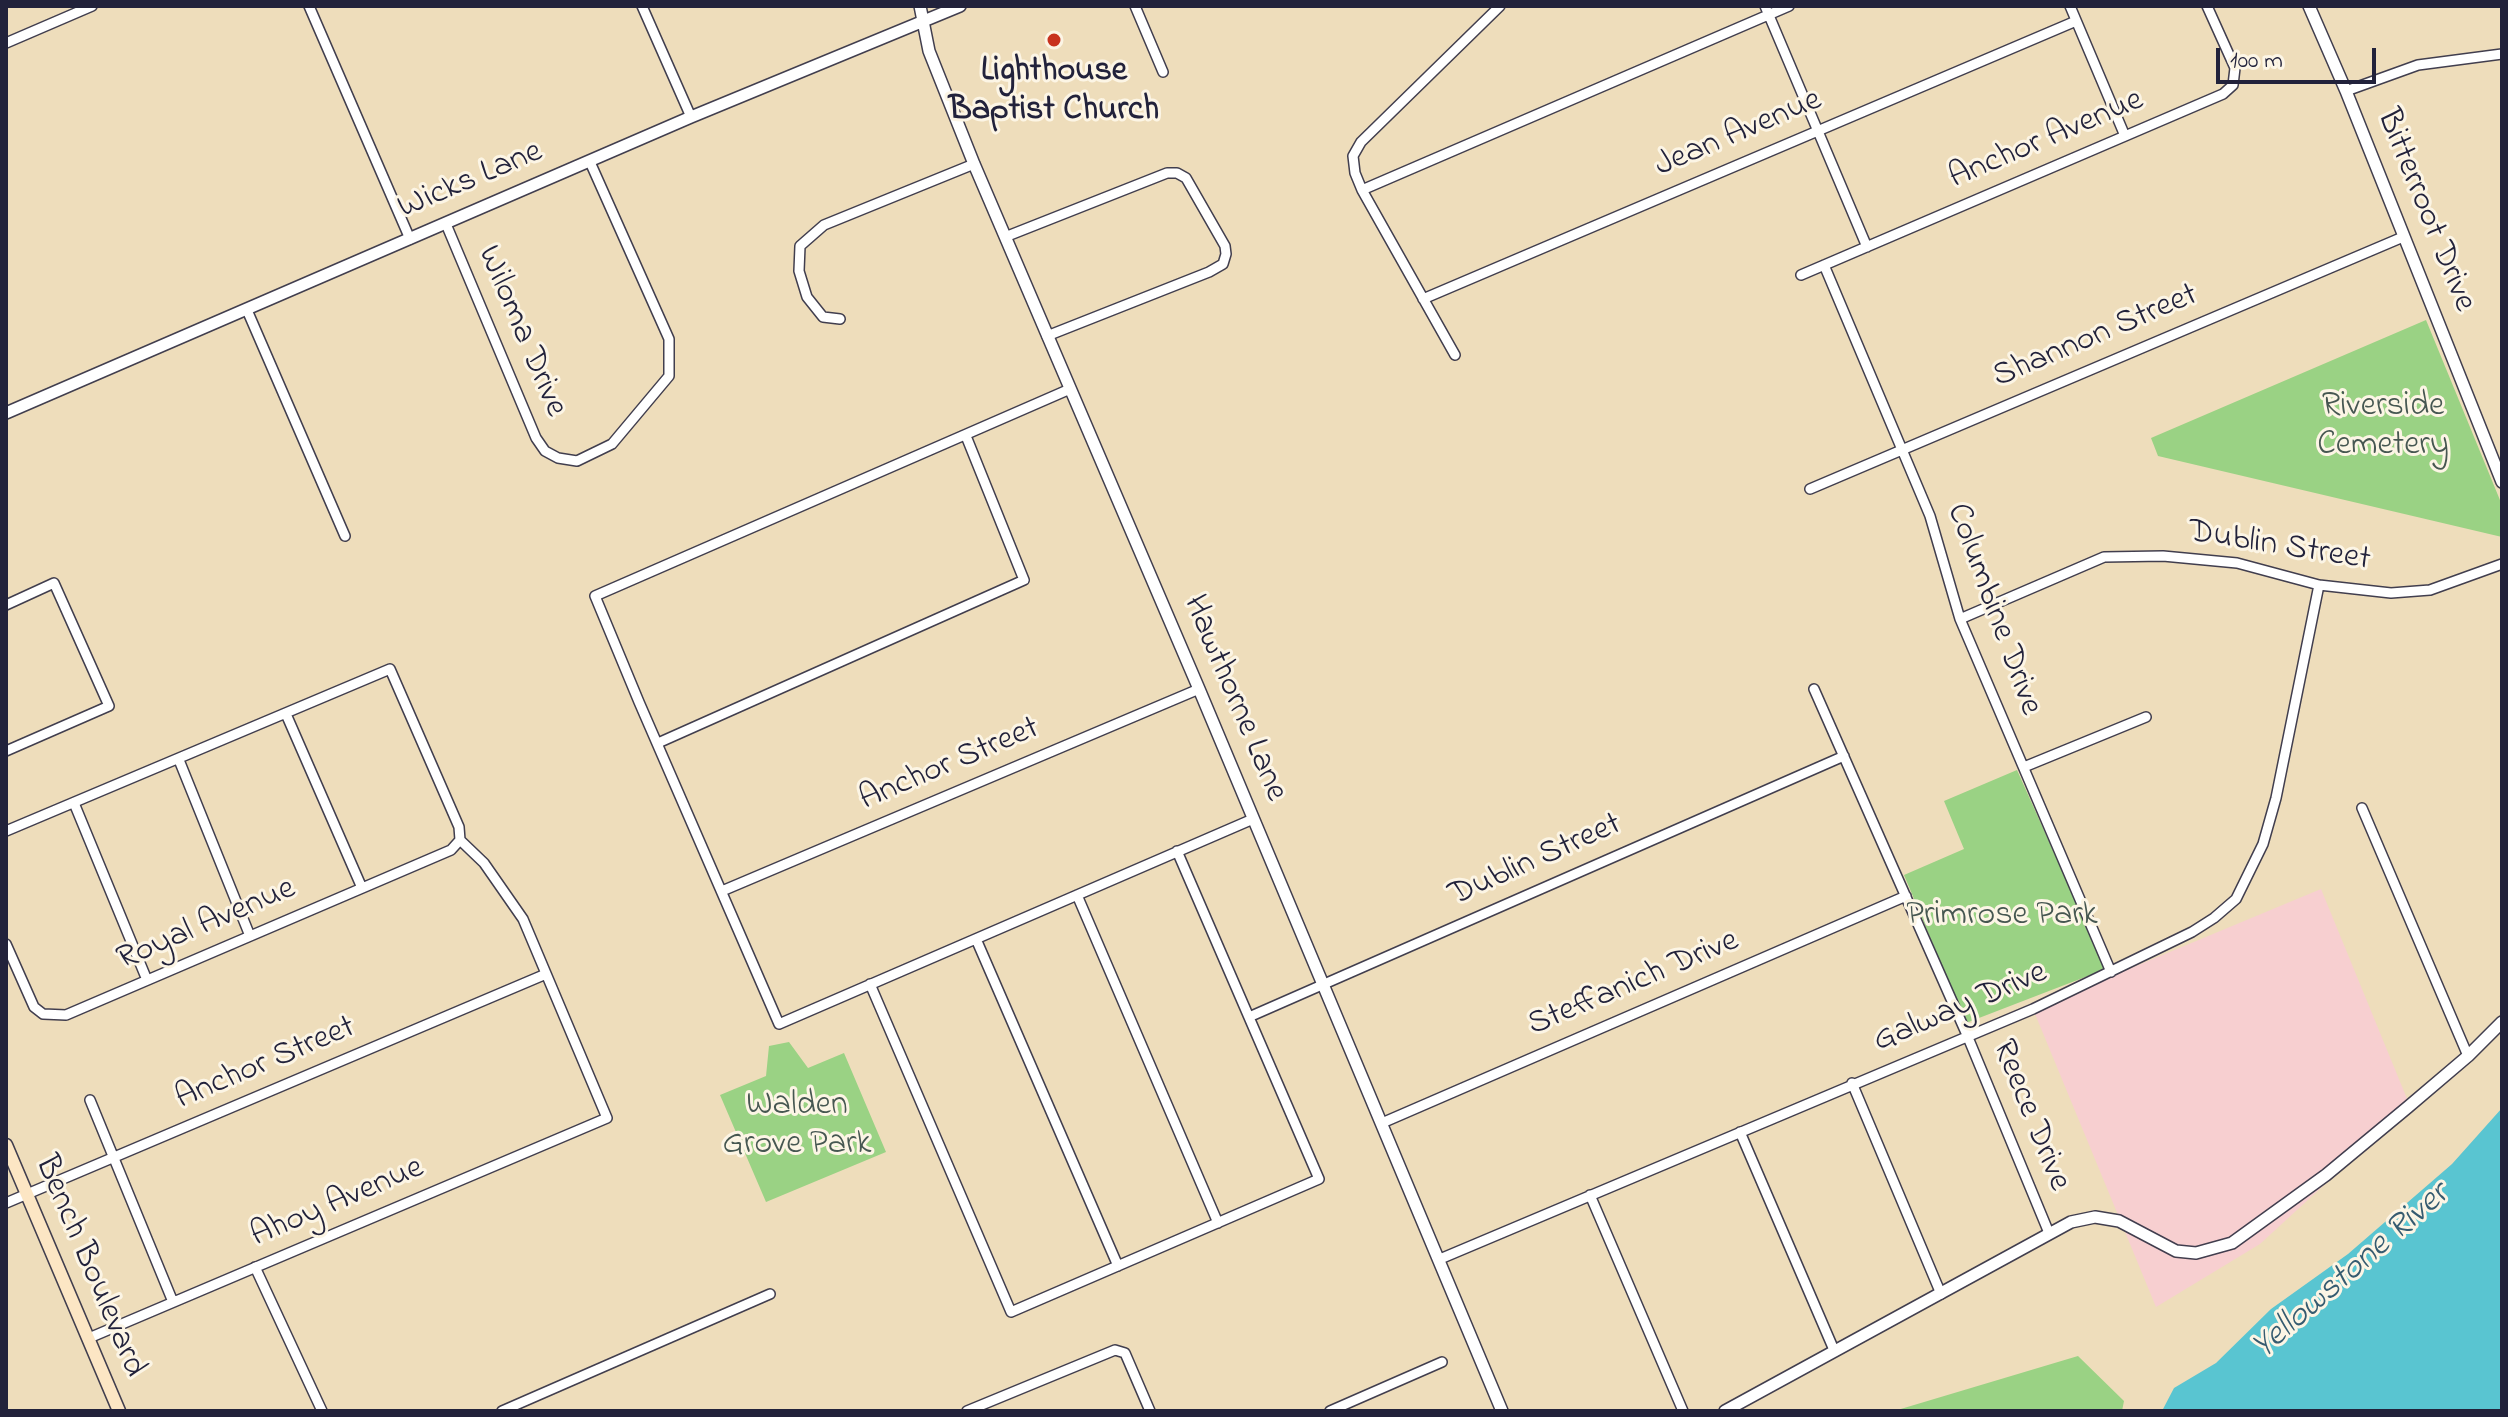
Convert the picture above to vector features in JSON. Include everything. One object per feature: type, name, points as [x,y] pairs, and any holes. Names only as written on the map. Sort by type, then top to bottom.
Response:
[{"type":"main road","name":"Bench Boulevard","points":[[6,1145],[119,1411]]},
{"type":"street","points":[[6,43],[92,6]]},
{"type":"street","points":[[309,6],[410,239]]},
{"type":"street","points":[[642,6],[691,117]]},
{"type":"street","name":"Hawthorne Lane","points":[[920,6],[921,22],[937,73],[974,164],[1199,689],[1502,1411]]},
{"type":"street","name":"Wicks Lane","points":[[6,413],[691,117],[960,6]]},
{"type":"street","points":[[1135,6],[1163,72]]},
{"type":"street","points":[[1455,355],[1362,190],[1355,173],[1353,156],[1361,142],[1500,6]]},
{"type":"street","points":[[1362,190],[1767,10],[1789,6]]},
{"type":"street","points":[[2070,6],[2125,136]]},
{"type":"street","name":"Anchor Avenue","points":[[1801,275],[2223,94],[2233,85],[2235,68],[2207,6]]},
{"type":"street","name":"Bitterroot Drive","points":[[2309,6],[2502,482]]},
{"type":"street","points":[[1767,10],[1867,247]]},
{"type":"street","name":"Jean Avenue","points":[[1423,299],[2076,21]]},
{"type":"street","points":[[2346,91],[2418,65],[2502,54]]},
{"type":"street","name":"Wiloma Drive","points":[[446,224],[536,438],[545,451],[558,458],[577,461],[612,444],[669,376],[669,339],[590,162]]},
{"type":"street","points":[[840,319],[823,317],[807,297],[799,271],[800,246],[824,225],[974,164]]},
{"type":"street","points":[[1005,237],[1167,173],[1177,173],[1186,178],[1225,246],[1223,264],[1047,336]]},
{"type":"street","name":"Shannon Street","points":[[1810,489],[2403,237]]},
{"type":"street","name":"Columbine Drive","points":[[1824,265],[1930,516],[1960,619],[2111,972]]},
{"type":"street","points":[[247,310],[345,536]]},
{"type":"street","points":[[1070,389],[595,596],[779,1024],[1253,819]]},
{"type":"street","points":[[658,743],[1024,580],[966,436]]},
{"type":"street","name":"Dublin Street","points":[[1960,619],[2104,557],[2163,556],[2237,563],[2319,585],[2391,593],[2430,590],[2502,564]]},
{"type":"street","points":[[6,605],[54,583],[109,706],[6,751]]},
{"type":"street","name":"Galway Drive","points":[[1440,1259],[2033,1009],[2192,932],[2214,918],[2236,899],[2263,844],[2276,798],[2319,585]]},
{"type":"street","points":[[6,831],[390,669],[459,827],[460,840],[484,863],[523,919],[546,974]]},
{"type":"street","name":"Anchor Street","points":[[722,891],[1199,689]]},
{"type":"street","name":"Reece Drive","points":[[1814,689],[1967,1035],[2049,1233]]},
{"type":"street","points":[[286,714],[362,888]]},
{"type":"street","points":[[2024,767],[2146,717]]},
{"type":"street","name":"Dublin Street","points":[[1249,1017],[1844,756]]},
{"type":"street","points":[[179,760],[250,936]]},
{"type":"street","points":[[74,803],[147,980]]},
{"type":"street","points":[[2362,808],[2468,1056]]},
{"type":"street","name":"Royal Avenue","points":[[6,944],[34,1007],[43,1014],[66,1015],[451,850],[460,840]]},
{"type":"street","points":[[870,984],[1011,1312],[1218,1223],[1319,1179],[1177,851]]},
{"type":"street","points":[[1077,895],[1218,1223]]},
{"type":"street","name":"Steffanich Drive","points":[[1382,1123],[1906,896]]},
{"type":"street","points":[[976,939],[1118,1266]]},
{"type":"street","name":"Anchor Street","points":[[6,1203],[546,974]]},
{"type":"street","name":"Ahoy Avenue","points":[[89,1338],[607,1118],[546,974]]},
{"type":"street","points":[[1725,1411],[2071,1222],[2095,1217],[2119,1221],[2176,1251],[2196,1253],[2232,1243],[2326,1175],[2468,1056],[2502,1022]]},
{"type":"street","points":[[1852,1083],[1941,1294]]},
{"type":"street","points":[[90,1100],[173,1302]]},
{"type":"street","points":[[1740,1132],[1834,1350]]},
{"type":"street","points":[[1590,1195],[1683,1411]]},
{"type":"street","points":[[255,1267],[322,1411]]},
{"type":"street","points":[[502,1411],[770,1294]]},
{"type":"street","points":[[967,1411],[1115,1350],[1125,1353],[1150,1411]]},
{"type":"street","points":[[1330,1411],[1442,1362]]},
{"type":"shaded area","points":[[2321,889],[2410,1106],[2260,1244],[2156,1307],[2033,1009]]},
{"type":"green space","name":"Riverside Cemetery","points":[[2426,320],[2502,505],[2502,537],[2158,456],[2151,438]]},
{"type":"green space","name":"Primrose Park","points":[[2017,770],[2106,969],[1966,1023],[1904,875],[1964,849],[1944,801]]},
{"type":"green space","name":"Walden Grove Park","points":[[789,1042],[808,1068],[844,1053],[886,1152],[766,1202],[720,1095],[766,1076],[769,1046]]},
{"type":"green space","points":[[2078,1356],[2124,1401],[2122,1411],[1894,1411]]},
{"type":"water","name":"Yellowstone River","points":[[2502,1108],[2502,1411],[2162,1411],[2174,1388],[2216,1363],[2271,1309],[2348,1254],[2452,1164]]},
{"type":"place","name":"Lighthouse Baptist Church","points":[[1054,40]]}]
